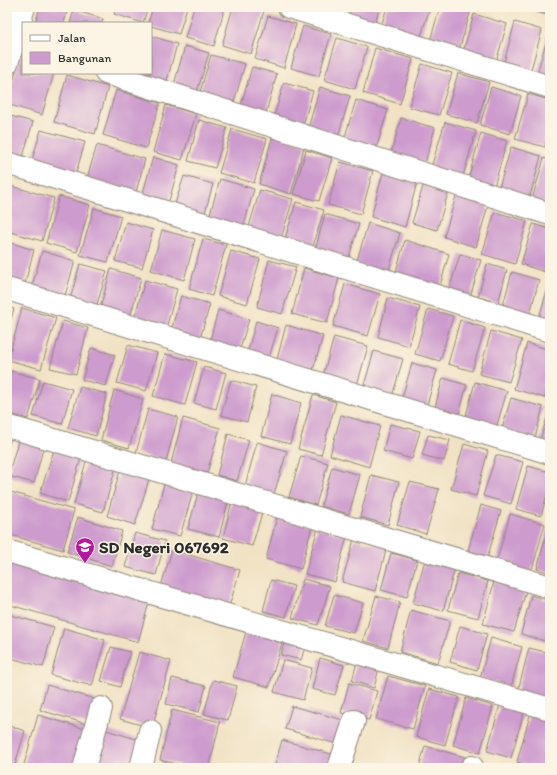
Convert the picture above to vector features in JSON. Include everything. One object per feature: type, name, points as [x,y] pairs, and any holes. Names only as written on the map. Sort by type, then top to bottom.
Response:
[{"type":"street","points":[[12,49],[24,7]]},
{"type":"street","points":[[289,7],[550,87]]},
{"type":"street","points":[[109,74],[550,214]]},
{"type":"street","points":[[7,163],[550,331]]},
{"type":"street","points":[[7,289],[550,453]]},
{"type":"street","points":[[7,426],[550,587]]},
{"type":"street","points":[[7,552],[550,708]]},
{"type":"street","points":[[84,768],[101,708]]},
{"type":"street","points":[[339,768],[354,721]]},
{"type":"street","points":[[140,768],[150,732]]},
{"type":"building","points":[[7,7],[15,7],[7,34]]},
{"type":"building","points":[[40,7],[68,8],[64,22],[35,22]]},
{"type":"building","points":[[116,7],[148,7],[143,22],[114,14]]},
{"type":"building","points":[[153,7],[187,7],[179,34],[152,26],[152,22],[148,22]]},
{"type":"building","points":[[194,7],[225,7],[214,46],[185,38]]},
{"type":"building","points":[[233,7],[250,7],[264,11],[251,54],[222,45]]},
{"type":"building","points":[[314,7],[344,7],[342,15]]},
{"type":"building","points":[[352,7],[380,7],[375,22],[349,15]]},
{"type":"building","points":[[387,7],[430,7],[420,39],[381,27]]},
{"type":"building","points":[[440,7],[459,7],[471,10],[459,50],[430,41]]},
{"type":"building","points":[[522,7],[550,7],[550,16]]},
{"type":"building","points":[[74,10],[103,19],[102,22],[70,22]]},
{"type":"building","points":[[474,14],[507,24],[496,62],[463,52]]},
{"type":"building","points":[[268,16],[296,24],[284,68],[255,59]]},
{"type":"building","points":[[515,22],[542,30],[530,73],[503,66]]},
{"type":"building","points":[[303,26],[331,34],[319,76],[291,68]]},
{"type":"building","points":[[548,35],[550,35],[550,78],[537,74]]},
{"type":"building","points":[[152,36],[177,44],[166,84],[138,74],[152,74]]},
{"type":"building","points":[[337,38],[367,47],[355,89],[324,80]]},
{"type":"building","points":[[185,46],[209,53],[196,95],[173,88]]},
{"type":"building","points":[[375,48],[413,59],[400,104],[363,93]]},
{"type":"building","points":[[211,55],[245,64],[234,102],[200,92]]},
{"type":"building","points":[[20,56],[22,57],[22,74],[54,74],[42,115],[7,104]]},
{"type":"building","points":[[422,64],[452,73],[439,115],[409,107]]},
{"type":"building","points":[[252,67],[277,74],[266,112],[241,105]]},
{"type":"building","points":[[458,73],[489,82],[477,123],[446,114]]},
{"type":"building","points":[[67,75],[108,87],[95,134],[54,122]]},
{"type":"building","points":[[284,83],[313,91],[301,132],[272,123]]},
{"type":"building","points":[[320,87],[350,96],[337,140],[307,132]]},
{"type":"building","points":[[491,87],[521,96],[510,134],[480,125]]},
{"type":"building","points":[[116,90],[160,103],[146,148],[103,135]]},
{"type":"building","points":[[528,94],[550,100],[550,128],[545,147],[515,139]]},
{"type":"building","points":[[356,100],[388,110],[376,149],[344,140]]},
{"type":"building","points":[[166,105],[196,114],[182,160],[153,152]]},
{"type":"building","points":[[7,115],[33,122],[21,163],[7,159]]},
{"type":"building","points":[[401,118],[435,128],[425,163],[391,153]]},
{"type":"building","points":[[199,120],[227,128],[215,168],[188,161]]},
{"type":"building","points":[[445,122],[476,131],[462,180],[430,171]]},
{"type":"building","points":[[232,129],[267,139],[254,183],[219,173]]},
{"type":"building","points":[[41,130],[85,142],[74,180],[30,167]]},
{"type":"building","points":[[481,133],[507,141],[493,190],[467,183]]},
{"type":"building","points":[[273,135],[305,144],[291,194],[259,184]]},
{"type":"building","points":[[97,145],[145,159],[136,192],[87,178]]},
{"type":"building","points":[[511,147],[541,156],[529,200],[498,191]]},
{"type":"building","points":[[306,150],[332,158],[319,201],[293,194]]},
{"type":"building","points":[[153,157],[179,165],[167,208],[141,200]]},
{"type":"building","points":[[544,158],[550,160],[550,209],[531,203]]},
{"type":"building","points":[[340,162],[373,171],[361,214],[328,205]]},
{"type":"building","points":[[384,169],[418,179],[405,227],[371,217]]},
{"type":"building","points":[[184,176],[213,184],[204,216],[174,207]]},
{"type":"building","points":[[220,179],[254,189],[242,232],[208,221]]},
{"type":"building","points":[[7,185],[54,198],[42,241],[7,231]]},
{"type":"building","points":[[423,186],[448,193],[437,230],[412,223]]},
{"type":"building","points":[[260,190],[293,199],[280,242],[247,233]]},
{"type":"building","points":[[59,196],[90,205],[77,252],[46,243]]},
{"type":"building","points":[[456,196],[488,206],[476,247],[444,237]]},
{"type":"building","points":[[296,202],[324,210],[312,250],[284,242]]},
{"type":"building","points":[[94,208],[121,216],[108,262],[80,255]]},
{"type":"building","points":[[495,212],[527,221],[515,264],[482,254]]},
{"type":"building","points":[[325,214],[359,224],[347,264],[314,254]]},
{"type":"building","points":[[126,222],[153,230],[142,268],[115,261]]},
{"type":"building","points":[[368,223],[400,233],[388,273],[356,264]]},
{"type":"building","points":[[533,224],[550,229],[550,254],[545,272],[521,264]]},
{"type":"building","points":[[162,230],[195,239],[184,280],[151,270]]},
{"type":"building","points":[[203,239],[226,245],[212,296],[189,289]]},
{"type":"building","points":[[405,240],[449,254],[439,289],[395,275]]},
{"type":"building","points":[[8,242],[34,250],[23,290],[7,286]]},
{"type":"building","points":[[42,251],[75,261],[64,299],[31,290]]},
{"type":"building","points":[[231,251],[260,259],[247,304],[218,296]]},
{"type":"building","points":[[460,254],[481,260],[470,297],[449,290]]},
{"type":"building","points":[[269,260],[296,267],[282,314],[257,307]]},
{"type":"building","points":[[80,264],[107,271],[95,311],[69,303]]},
{"type":"building","points":[[487,264],[507,270],[498,303],[478,297]]},
{"type":"building","points":[[304,268],[339,278],[327,323],[292,314]]},
{"type":"building","points":[[111,269],[141,278],[129,321],[99,312]]},
{"type":"building","points":[[512,272],[539,280],[529,317],[502,309]]},
{"type":"building","points":[[145,280],[177,289],[165,332],[133,323]]},
{"type":"building","points":[[345,284],[380,294],[368,336],[333,326]]},
{"type":"building","points":[[550,284],[550,325],[538,321]]},
{"type":"building","points":[[181,296],[210,304],[199,342],[170,334]]},
{"type":"building","points":[[388,298],[420,307],[409,346],[378,337]]},
{"type":"building","points":[[7,307],[14,309],[7,332]]},
{"type":"building","points":[[22,308],[56,318],[41,369],[8,360]]},
{"type":"building","points":[[428,309],[453,316],[440,361],[415,354]]},
{"type":"building","points":[[218,310],[249,319],[239,352],[209,344]]},
{"type":"building","points":[[460,320],[485,328],[472,371],[448,364]]},
{"type":"building","points":[[63,321],[88,328],[76,374],[50,368]]},
{"type":"building","points":[[256,321],[278,328],[267,364],[246,358]]},
{"type":"building","points":[[286,325],[323,336],[311,377],[275,367]]},
{"type":"building","points":[[491,331],[522,340],[509,382],[479,374]]},
{"type":"building","points":[[334,337],[368,346],[356,389],[322,379]]},
{"type":"building","points":[[527,343],[550,350],[550,379],[545,398],[514,389]]},
{"type":"building","points":[[128,345],[157,353],[146,391],[117,383]]},
{"type":"building","points":[[91,348],[115,355],[106,386],[82,380]]},
{"type":"building","points":[[374,351],[403,359],[391,400],[362,392]]},
{"type":"building","points":[[165,354],[197,362],[185,405],[153,396]]},
{"type":"building","points":[[412,363],[437,370],[425,412],[400,405]]},
{"type":"building","points":[[204,367],[226,373],[216,409],[194,403]]},
{"type":"building","points":[[11,371],[40,379],[28,419],[7,413],[7,386]]},
{"type":"building","points":[[443,378],[467,385],[457,421],[433,414]]},
{"type":"building","points":[[231,380],[256,387],[247,422],[221,415]]},
{"type":"building","points":[[43,381],[72,389],[62,424],[33,416]]},
{"type":"building","points":[[475,382],[507,391],[495,432],[464,423]]},
{"type":"building","points":[[80,387],[107,394],[96,436],[68,428]]},
{"type":"building","points":[[114,390],[143,399],[129,448],[101,440]]},
{"type":"building","points":[[272,394],[301,403],[290,444],[261,436]]},
{"type":"building","points":[[313,395],[336,402],[321,455],[298,449]]},
{"type":"building","points":[[511,398],[543,407],[534,442],[501,433]]},
{"type":"building","points":[[550,407],[550,447],[539,444]]},
{"type":"building","points":[[148,409],[178,417],[166,461],[136,453]]},
{"type":"building","points":[[341,415],[380,426],[369,467],[330,455]]},
{"type":"building","points":[[183,418],[220,428],[207,473],[171,463]]},
{"type":"building","points":[[390,424],[420,431],[412,459],[383,451]]},
{"type":"building","points":[[7,434],[12,435],[7,451]]},
{"type":"building","points":[[228,434],[249,440],[237,481],[217,475]]},
{"type":"building","points":[[428,435],[450,440],[444,461],[422,455]]},
{"type":"building","points":[[19,438],[44,445],[34,483],[8,476]]},
{"type":"building","points":[[257,442],[287,451],[274,494],[245,486]]},
{"type":"building","points":[[464,444],[488,451],[476,496],[451,489]]},
{"type":"building","points":[[54,450],[81,458],[68,502],[40,493]]},
{"type":"building","points":[[496,455],[523,462],[511,504],[483,496]]},
{"type":"building","points":[[301,456],[328,463],[316,505],[289,497]]},
{"type":"building","points":[[87,458],[116,467],[103,512],[74,504]]},
{"type":"building","points":[[528,466],[550,472],[550,484],[541,516],[516,509]]},
{"type":"building","points":[[121,467],[150,476],[135,525],[107,516]]},
{"type":"building","points":[[332,467],[360,475],[349,514],[321,506]]},
{"type":"building","points":[[371,475],[399,482],[388,525],[360,517]]},
{"type":"building","points":[[410,482],[439,489],[426,534],[397,525]]},
{"type":"building","points":[[164,484],[193,492],[180,536],[152,529]]},
{"type":"building","points":[[199,489],[229,498],[219,537],[188,529]]},
{"type":"building","points":[[7,491],[74,510],[63,550],[7,534]]},
{"type":"building","points":[[232,501],[263,510],[252,546],[223,538]]},
{"type":"building","points":[[481,505],[501,511],[487,559],[467,554]]},
{"type":"building","points":[[510,514],[545,524],[531,573],[496,563]]},
{"type":"building","points":[[78,517],[122,531],[112,566],[67,552]]},
{"type":"building","points":[[277,517],[312,526],[301,569],[266,559]]},
{"type":"building","points":[[318,528],[347,536],[335,582],[305,574]]},
{"type":"building","points":[[548,528],[550,528],[550,573],[537,569]]},
{"type":"building","points":[[135,533],[165,541],[156,575],[125,567]]},
{"type":"building","points":[[354,539],[387,547],[375,591],[342,582]]},
{"type":"building","points":[[172,550],[240,570],[229,607],[161,586]]},
{"type":"building","points":[[391,553],[417,560],[407,597],[381,590]]},
{"type":"building","points":[[7,558],[150,599],[138,642],[7,604]]},
{"type":"building","points":[[425,560],[455,568],[443,611],[413,603]]},
{"type":"building","points":[[458,573],[488,581],[478,618],[448,610]]},
{"type":"building","points":[[303,579],[330,586],[318,625],[292,618]]},
{"type":"building","points":[[271,580],[294,586],[286,617],[263,611]]},
{"type":"building","points":[[494,582],[526,591],[514,632],[483,624]]},
{"type":"building","points":[[334,595],[363,603],[354,633],[325,626]]},
{"type":"building","points":[[531,595],[550,601],[550,635],[548,642],[521,634]]},
{"type":"building","points":[[376,596],[400,602],[388,648],[363,641]]},
{"type":"building","points":[[411,610],[450,621],[438,663],[400,652]]},
{"type":"building","points":[[7,614],[54,627],[43,667],[7,657]]},
{"type":"building","points":[[248,625],[284,636],[269,687],[233,677]]},
{"type":"building","points":[[460,626],[487,634],[477,670],[450,662]]},
{"type":"building","points":[[64,628],[105,640],[92,686],[51,675]]},
{"type":"building","points":[[286,634],[307,640],[301,660],[281,655]]},
{"type":"building","points":[[491,638],[522,647],[511,687],[480,678]]},
{"type":"building","points":[[111,647],[130,652],[120,687],[101,681]]},
{"type":"building","points":[[529,648],[550,653],[550,700],[518,691]]},
{"type":"building","points":[[139,652],[171,661],[152,728],[120,719]]},
{"type":"building","points":[[320,658],[344,665],[335,695],[312,689]]},
{"type":"building","points":[[283,660],[312,668],[303,700],[274,692]]},
{"type":"building","points":[[357,662],[379,668],[374,688],[352,681]]},
{"type":"building","points":[[388,676],[425,686],[413,729],[376,719]]},
{"type":"building","points":[[172,678],[206,686],[199,712],[166,704]]},
{"type":"building","points":[[213,680],[237,686],[228,720],[204,714]]},
{"type":"building","points":[[349,683],[377,691],[369,720],[341,713]]},
{"type":"building","points":[[47,685],[95,699],[87,724],[40,710]]},
{"type":"building","points":[[429,689],[459,697],[445,745],[416,737]]},
{"type":"building","points":[[466,698],[493,706],[480,753],[453,745]]},
{"type":"building","points":[[500,705],[524,712],[511,758],[487,751]]},
{"type":"building","points":[[292,706],[347,721],[340,745],[285,729]]},
{"type":"building","points":[[172,710],[220,722],[209,768],[193,768],[160,760]]},
{"type":"building","points":[[38,715],[92,731],[81,768],[23,768]]},
{"type":"building","points":[[530,715],[550,720],[550,768],[538,768],[517,762]]},
{"type":"building","points":[[7,725],[25,731],[14,768],[7,768]]},
{"type":"building","points":[[106,730],[143,741],[136,768],[95,768]]},
{"type":"building","points":[[282,740],[335,755],[331,768],[274,768]]},
{"type":"building","points":[[425,746],[472,759],[469,768],[419,768]]},
{"type":"place","name":"SD Negeri 067692","points":[[85,564]]}]
